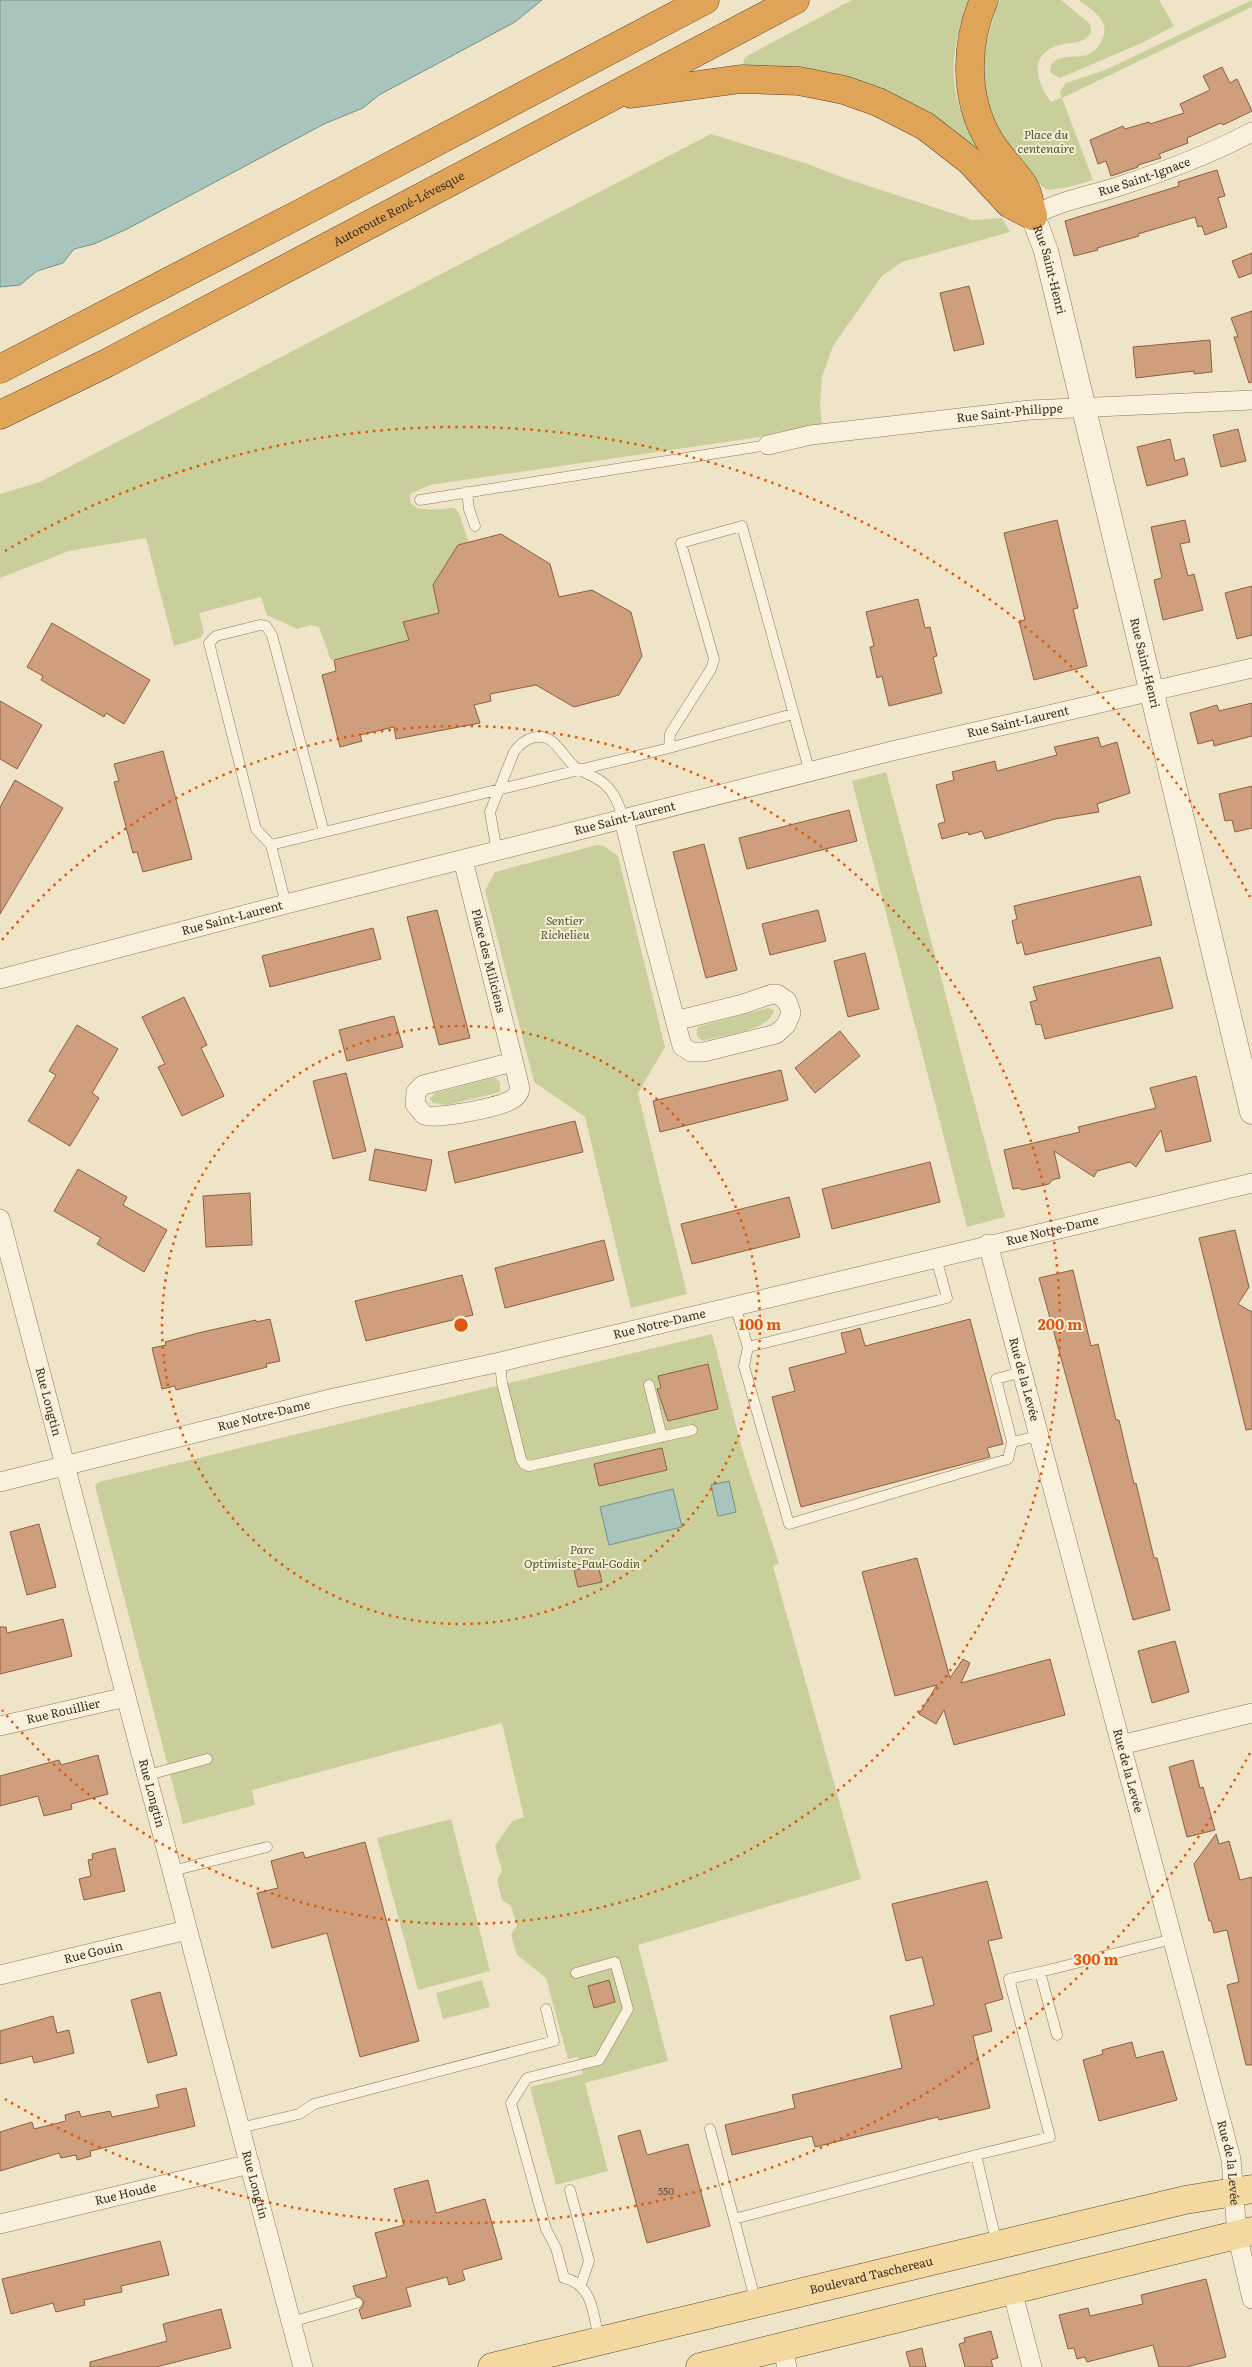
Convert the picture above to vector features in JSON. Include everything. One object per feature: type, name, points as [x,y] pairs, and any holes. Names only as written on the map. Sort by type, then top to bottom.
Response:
[{"type":"highway","points":[[0,369],[705,0]]},
{"type":"highway","name":"Autoroute René-Lévesque","points":[[0,415],[107,363],[795,0]]},
{"type":"highway","points":[[984,0],[971,43],[970,78],[974,102],[988,139],[1025,188],[1033,216]]},
{"type":"highway","points":[[610,98],[741,79],[800,81],[844,90],[886,105],[925,126],[970,161],[1010,204],[1033,216]]},
{"type":"main road","name":"Boulevard Taschereau","points":[[492,2367],[1186,2200],[1243,2190]]},
{"type":"main road","points":[[700,2367],[784,2357],[1012,2290],[1244,2232]]},
{"type":"street","name":"Rue Saint-Ignace","points":[[1033,216],[1053,206],[1167,169],[1252,132]]},
{"type":"street","name":"Rue Saint-Henri","points":[[1033,216],[1046,251],[1084,406],[1252,1112]]},
{"type":"street","name":"Rue Saint-Philippe","points":[[768,445],[811,435],[886,425],[1084,406],[1252,400]]},
{"type":"street","name":"Rue Saint-Laurent","points":[[0,979],[286,904],[1003,724],[1252,668]]},
{"type":"street","points":[[624,820],[675,1021],[682,1046],[691,1052],[697,1052],[776,1034],[786,1025],[791,1013],[787,1001],[777,994],[772,994],[743,1004],[675,1021]]},
{"type":"street","name":"Place des Miliciens","points":[[463,860],[514,1062],[520,1089],[512,1100],[438,1118],[424,1115],[415,1104],[416,1092],[423,1086],[514,1062]]},
{"type":"street","name":"Rue Notre-Dame","points":[[0,1482],[334,1398],[500,1362],[988,1244],[1252,1183]]},
{"type":"street","name":"Rue Longtin","points":[[1,1230],[66,1466],[303,2367]]},
{"type":"street","name":"Rue de la Levée","points":[[988,1244],[1226,2140],[1243,2190],[1244,2232],[1252,2299]]},
{"type":"street","name":"Rue Rouillier","points":[[0,1726],[126,1697]]},
{"type":"street","points":[[1122,1745],[1252,1713]]},
{"type":"street","name":"Rue Gouin","points":[[0,1975],[187,1930]]},
{"type":"street","name":"Rue Houde","points":[[0,2224],[250,2164]]},
{"type":"street","points":[[1012,2290],[1032,2367]]},
{"type":"lane","points":[[420,500],[768,445]]},
{"type":"lane","points":[[467,492],[469,509],[475,526]]},
{"type":"lane","points":[[669,748],[670,734],[711,669],[714,659],[681,543],[742,526],[810,773]]},
{"type":"lane","points":[[286,904],[271,845],[256,830],[209,643],[216,636],[260,625],[266,626],[272,635],[324,832]]},
{"type":"lane","points":[[271,845],[669,748],[793,714]]},
{"type":"lane","points":[[497,852],[489,819],[518,745],[532,738],[539,737],[554,742],[579,769],[601,780],[612,791],[624,820]]},
{"type":"lane","points":[[748,1347],[948,1298],[936,1258]]},
{"type":"lane","points":[[735,1306],[748,1347],[744,1366],[790,1524],[1008,1459],[1012,1442],[996,1379],[1022,1372]]},
{"type":"lane","points":[[500,1362],[502,1383],[521,1459],[524,1464],[529,1466],[538,1466],[692,1430]]},
{"type":"lane","points":[[649,1386],[662,1437]]},
{"type":"lane","points":[[1012,1442],[1038,1436]]},
{"type":"lane","points":[[148,1776],[207,1759]]},
{"type":"lane","points":[[172,1871],[267,1847]]},
{"type":"lane","points":[[734,2219],[1050,2137],[1009,1979],[1173,1939]]},
{"type":"lane","points":[[576,1974],[615,1962],[628,2009],[599,2060],[527,2078],[511,2103],[546,2229],[556,2248],[564,2278],[581,2284]]},
{"type":"lane","points":[[1040,1972],[1057,2035]]},
{"type":"lane","points":[[240,2128],[299,2114],[314,2104],[554,2041],[546,2010]]},
{"type":"lane","points":[[710,2130],[756,2304]]},
{"type":"lane","points":[[976,2155],[998,2246]]},
{"type":"lane","points":[[570,2190],[589,2261],[581,2284],[592,2308],[600,2342]]},
{"type":"lane","points":[[291,2322],[357,2303]]},
{"type":"green space","points":[[852,0],[970,0],[959,29],[954,59],[954,75],[959,105],[967,123],[980,143],[971,151],[746,68],[743,65],[744,59],[747,56]]},
{"type":"green space","name":"Place du centenaire","points":[[1000,0],[1061,0],[1090,24],[1091,32],[1084,39],[1056,46],[1041,57],[1038,64],[1039,79],[1051,102],[1061,98],[1060,91],[1066,83],[1105,70],[1252,0],[1252,7],[1062,98],[1093,180],[1069,187],[1048,190],[1034,178],[1003,137],[995,123],[985,96],[985,54],[991,26]]},
{"type":"green space","points":[[1079,0],[1159,0],[1174,26],[1144,42],[1060,78],[1052,74],[1050,71],[1051,65],[1060,58],[1089,54],[1098,46],[1104,33],[1104,27],[1099,17]]},
{"type":"green space","points":[[711,134],[808,164],[844,178],[973,220],[1002,218],[1010,232],[902,262],[882,276],[833,346],[822,377],[820,404],[822,428],[778,432],[760,437],[430,485],[410,494],[410,501],[419,508],[454,508],[459,513],[469,543],[458,546],[433,585],[439,613],[404,623],[409,640],[331,660],[319,627],[311,625],[297,629],[267,615],[261,597],[199,613],[204,632],[200,638],[174,646],[146,538],[69,551],[0,578],[0,494],[40,482]]},
{"type":"green space","points":[[886,772],[1005,1217],[967,1227],[852,781]]},
{"type":"green space","name":"Sentier Richelieu","points":[[597,845],[604,846],[618,856],[665,1047],[638,1093],[687,1294],[631,1308],[585,1117],[534,1082],[485,890],[495,872]]},
{"type":"green space","points":[[768,1008],[774,1010],[771,1017],[755,1028],[703,1041],[697,1036],[697,1028],[700,1026]]},
{"type":"green space","points":[[496,1078],[500,1083],[500,1091],[497,1093],[447,1105],[433,1103],[430,1099],[435,1093]]},
{"type":"green space","name":"Parc Optimiste-Paul-Godin","points":[[712,1334],[743,1452],[779,1564],[773,1566],[861,1879],[638,1945],[668,2061],[585,2083],[608,2171],[556,2185],[530,2087],[583,2074],[578,2057],[568,2059],[546,1978],[517,1955],[511,1935],[517,1925],[511,1906],[502,1900],[497,1880],[502,1871],[495,1846],[512,1821],[524,1817],[502,1723],[252,1790],[255,1805],[183,1824],[95,1486],[99,1482]]},
{"type":"green space","points":[[451,1819],[490,1971],[418,1990],[377,1838]]},
{"type":"green space","points":[[482,1980],[490,2007],[443,2019],[436,1993]]},
{"type":"water","points":[[0,0],[542,0],[515,22],[379,95],[363,108],[324,124],[127,229],[94,244],[74,249],[63,263],[37,271],[20,285],[0,287]]},
{"type":"water","points":[[729,1481],[736,1512],[718,1516],[711,1485]]},
{"type":"water","points":[[673,1489],[682,1527],[609,1545],[600,1507]]},
{"type":"building","points":[[1222,67],[1230,83],[1237,79],[1252,111],[1223,125],[1221,123],[1187,138],[1188,143],[1159,154],[1161,158],[1138,165],[1138,167],[1111,176],[1106,161],[1098,164],[1090,140],[1123,126],[1125,129],[1149,122],[1150,124],[1184,113],[1180,104],[1210,90],[1203,76]]},
{"type":"building","points":[[1217,170],[1225,196],[1218,198],[1227,227],[1205,235],[1202,226],[1198,227],[1195,217],[1138,234],[1139,236],[1097,248],[1098,250],[1074,256],[1065,221],[1179,186],[1178,182]]},
{"type":"building","points":[[1252,253],[1252,273],[1239,278],[1232,261]]},
{"type":"building","points":[[969,286],[984,344],[954,351],[940,293]]},
{"type":"building","points":[[1252,311],[1252,382],[1249,383],[1234,337],[1238,337],[1231,318]]},
{"type":"building","points":[[1210,340],[1212,372],[1194,374],[1194,371],[1136,378],[1133,347]]},
{"type":"building","points":[[1238,429],[1246,461],[1221,467],[1213,435]]},
{"type":"building","points":[[1170,439],[1175,461],[1184,458],[1188,475],[1147,486],[1137,447]]},
{"type":"building","points":[[1057,520],[1078,608],[1073,609],[1087,666],[1034,680],[1019,621],[1025,620],[1004,533]]},
{"type":"building","points":[[1185,520],[1190,542],[1180,544],[1188,576],[1194,574],[1203,610],[1163,620],[1154,580],[1162,578],[1151,527]]},
{"type":"building","points":[[501,534],[550,564],[559,597],[592,590],[631,612],[642,656],[619,695],[574,707],[536,685],[490,694],[491,701],[474,705],[480,723],[396,739],[394,727],[360,735],[362,741],[340,747],[322,675],[336,671],[334,660],[409,640],[403,622],[439,613],[433,585],[458,545]]},
{"type":"building","points":[[1252,586],[1252,635],[1237,639],[1225,593]]},
{"type":"building","points":[[918,599],[925,628],[930,627],[937,656],[933,657],[942,693],[889,706],[882,676],[877,678],[870,647],[874,646],[866,612]]},
{"type":"building","points":[[52,623],[150,680],[124,724],[106,713],[104,717],[41,680],[43,676],[27,667]]},
{"type":"building","points":[[0,701],[42,725],[17,769],[0,759]]},
{"type":"building","points":[[1252,703],[1252,736],[1214,746],[1213,740],[1198,744],[1190,713],[1217,705],[1219,711]]},
{"type":"building","points":[[1098,737],[1101,747],[1117,742],[1130,793],[1097,804],[1099,812],[1055,819],[985,839],[982,831],[969,835],[968,832],[942,839],[938,824],[945,822],[936,785],[954,780],[952,772],[995,761],[997,771],[1057,755],[1054,747]]},
{"type":"building","points":[[163,751],[192,859],[143,872],[137,852],[133,853],[114,782],[119,781],[114,764]]},
{"type":"building","points":[[15,780],[63,808],[0,914],[0,807]]},
{"type":"building","points":[[1252,786],[1252,828],[1235,832],[1232,820],[1225,821],[1219,794]]},
{"type":"building","points":[[849,810],[857,841],[747,869],[739,838]]},
{"type":"building","points":[[704,844],[737,970],[706,978],[673,852]]},
{"type":"building","points":[[1140,876],[1152,925],[1025,955],[1022,942],[1017,944],[1012,921],[1017,919],[1014,906]]},
{"type":"building","points":[[437,910],[470,1038],[439,1045],[407,917]]},
{"type":"building","points":[[818,910],[826,941],[770,955],[762,924]]},
{"type":"building","points":[[373,928],[381,959],[270,987],[262,956]]},
{"type":"building","points":[[865,953],[879,1009],[848,1017],[834,961]]},
{"type":"building","points":[[1160,957],[1173,1008],[1045,1039],[1041,1024],[1036,1025],[1030,1002],[1037,1000],[1033,987]]},
{"type":"building","points":[[184,997],[207,1045],[201,1048],[224,1096],[182,1116],[158,1067],[165,1064],[142,1017]]},
{"type":"building","points":[[394,1016],[403,1047],[347,1061],[339,1030]]},
{"type":"building","points":[[77,1025],[118,1049],[92,1093],[99,1098],[70,1146],[28,1121],[56,1075],[49,1071]]},
{"type":"building","points":[[840,1031],[860,1056],[815,1093],[795,1068]]},
{"type":"building","points":[[781,1070],[788,1100],[660,1132],[653,1101]]},
{"type":"building","points":[[346,1073],[366,1151],[333,1159],[313,1081]]},
{"type":"building","points":[[1196,1076],[1211,1141],[1166,1152],[1161,1130],[1136,1167],[1130,1162],[1097,1171],[1094,1177],[1054,1151],[1060,1178],[1052,1180],[1049,1184],[1022,1190],[1019,1188],[1013,1189],[1004,1150],[1080,1132],[1078,1127],[1156,1108],[1150,1088]]},
{"type":"building","points":[[575,1121],[583,1152],[455,1183],[448,1152]]},
{"type":"building","points":[[375,1149],[432,1160],[426,1191],[369,1180]]},
{"type":"building","points":[[930,1162],[940,1202],[832,1229],[822,1189]]},
{"type":"building","points":[[78,1169],[127,1197],[123,1205],[167,1230],[144,1272],[97,1244],[101,1238],[54,1211]]},
{"type":"building","points":[[250,1193],[252,1245],[206,1247],[203,1196]]},
{"type":"building","points":[[789,1197],[800,1237],[692,1264],[681,1224]]},
{"type":"building","points":[[1235,1230],[1249,1287],[1238,1304],[1252,1312],[1252,1429],[1246,1430],[1199,1238]]},
{"type":"building","points":[[604,1240],[614,1280],[505,1308],[495,1268]]},
{"type":"building","points":[[1073,1270],[1091,1346],[1098,1344],[1116,1420],[1119,1420],[1134,1484],[1136,1483],[1154,1558],[1157,1558],[1170,1610],[1133,1620],[1039,1278]]},
{"type":"building","points":[[462,1275],[473,1315],[366,1341],[355,1301]]},
{"type":"building","points":[[270,1319],[280,1361],[266,1364],[267,1367],[176,1390],[175,1386],[162,1389],[152,1348],[166,1345],[165,1342],[198,1333],[256,1320],[256,1322]]},
{"type":"building","points":[[970,1319],[1003,1444],[987,1448],[990,1457],[801,1507],[772,1397],[795,1391],[789,1368],[846,1353],[841,1333],[860,1328],[865,1346]]},
{"type":"building","points":[[708,1364],[718,1409],[668,1421],[657,1389],[661,1388],[658,1376]]},
{"type":"building","points":[[662,1448],[667,1470],[599,1486],[594,1464]]},
{"type":"building","points":[[39,1524],[56,1587],[27,1595],[10,1532]]},
{"type":"building","points":[[917,1558],[950,1678],[963,1659],[970,1663],[961,1683],[1050,1659],[1065,1715],[954,1745],[944,1710],[936,1724],[919,1714],[937,1685],[895,1696],[862,1572]]},
{"type":"building","points":[[598,1565],[602,1582],[578,1587],[574,1570]]},
{"type":"building","points":[[63,1619],[72,1656],[0,1674],[0,1627],[6,1627],[7,1633]]},
{"type":"building","points":[[1175,1641],[1189,1692],[1152,1703],[1138,1651]]},
{"type":"building","points":[[98,1755],[108,1794],[71,1804],[72,1809],[44,1816],[38,1796],[0,1806],[0,1776],[59,1760],[61,1765]]},
{"type":"building","points":[[1193,1760],[1200,1788],[1203,1787],[1215,1830],[1187,1837],[1169,1767]]},
{"type":"building","points":[[1216,1834],[1219,1844],[1229,1841],[1240,1880],[1252,1877],[1252,2065],[1246,2065],[1227,1985],[1239,1982],[1227,1930],[1214,1933],[1194,1864]]},
{"type":"building","points":[[365,1842],[419,2041],[360,2057],[327,1933],[272,1948],[257,1893],[278,1888],[271,1861],[303,1852],[305,1858]]},
{"type":"building","points":[[115,1848],[125,1891],[84,1900],[79,1879],[91,1876],[88,1860],[93,1859],[92,1854]]},
{"type":"building","points":[[987,1881],[1002,1938],[988,1941],[1003,1999],[985,2004],[992,2031],[973,2036],[990,2108],[939,2120],[938,2117],[815,2147],[812,2136],[732,2155],[725,2125],[795,2108],[792,2095],[902,2068],[890,2016],[934,2005],[922,1957],[906,1961],[892,1904]]},
{"type":"building","points":[[609,1980],[615,2002],[594,2008],[588,1986]]},
{"type":"building","points":[[160,1992],[177,2055],[148,2063],[131,2000]]},
{"type":"building","points":[[53,2016],[57,2033],[69,2030],[74,2053],[34,2063],[32,2056],[0,2064],[0,2031]]},
{"type":"building","points":[[1132,2042],[1136,2058],[1163,2051],[1177,2100],[1099,2121],[1083,2060],[1103,2054],[1102,2050]]},
{"type":"building","points":[[186,2088],[195,2126],[90,2151],[91,2156],[77,2160],[76,2155],[61,2158],[59,2153],[0,2171],[0,2132],[32,2122],[34,2129],[66,2121],[65,2115],[79,2111],[81,2117],[110,2111],[112,2117],[159,2107],[156,2095]]},
{"type":"building","points":[[640,2130],[647,2155],[688,2144],[710,2226],[647,2243],[618,2136]]},
{"type":"building","points":[[428,2180],[436,2213],[485,2199],[502,2259],[462,2270],[465,2280],[449,2285],[447,2277],[406,2288],[411,2306],[362,2319],[359,2310],[364,2302],[356,2296],[353,2286],[387,2277],[375,2233],[404,2225],[394,2189]]},
{"type":"building","points":[[160,2241],[169,2275],[121,2286],[122,2292],[84,2300],[85,2305],[56,2312],[53,2303],[11,2314],[2,2279]]},
{"type":"building","points":[[1206,2279],[1226,2357],[1186,2367],[1159,2367],[1153,2345],[1087,2362],[1085,2357],[1077,2359],[1074,2348],[1068,2349],[1059,2315],[1088,2308],[1090,2316],[1143,2304],[1141,2295]]},
{"type":"building","points":[[221,2309],[231,2348],[156,2367],[90,2367],[90,2362],[167,2341],[163,2324]]},
{"type":"building","points":[[991,2331],[998,2358],[991,2360],[993,2367],[965,2367],[959,2344],[965,2342],[964,2338]]},
{"type":"building","points":[[922,2348],[926,2367],[910,2367],[906,2352]]}]
